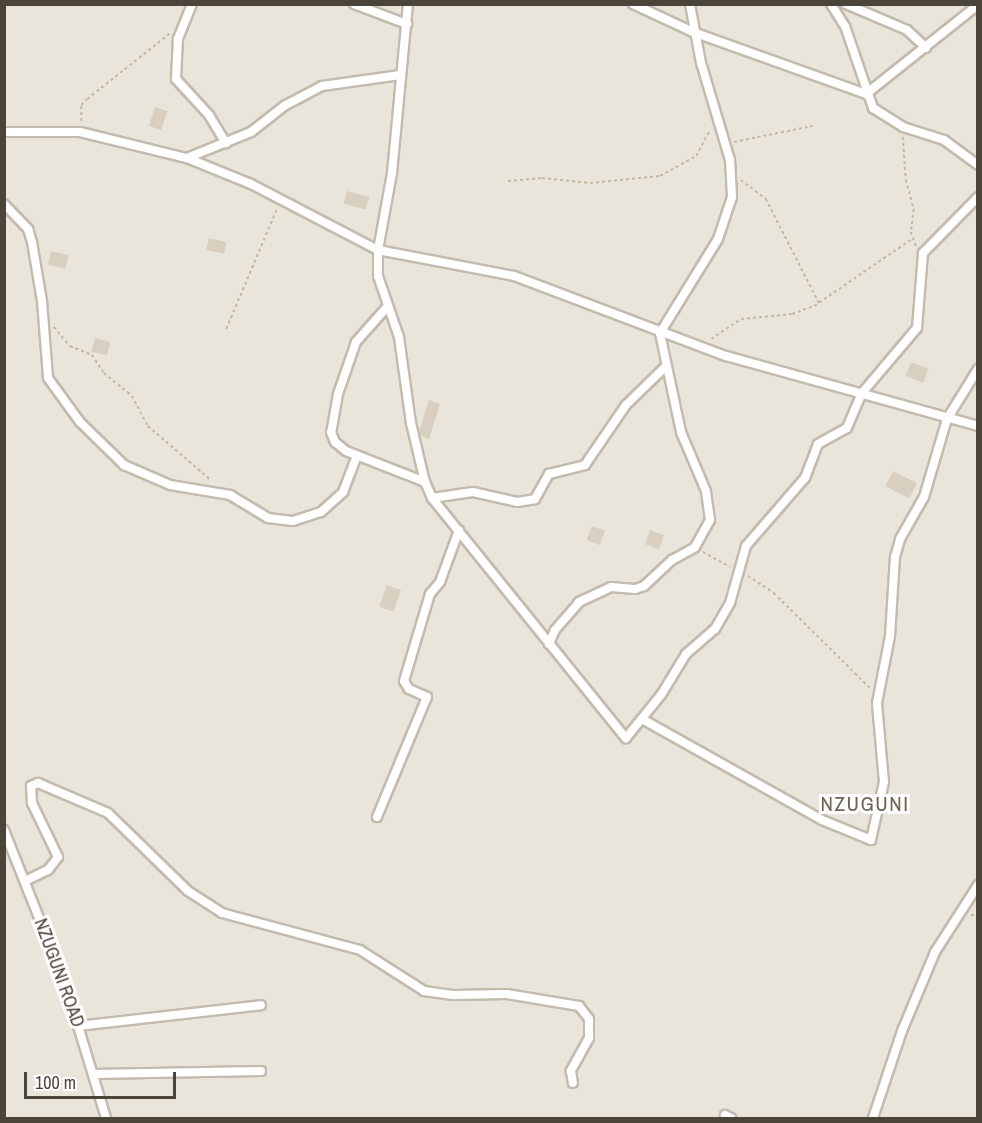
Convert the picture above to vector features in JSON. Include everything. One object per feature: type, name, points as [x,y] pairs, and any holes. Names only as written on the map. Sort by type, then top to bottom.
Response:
[{"type":"street","points":[[192,4],[181,28],[176,79],[209,115],[226,143]]},
{"type":"street","points":[[354,4],[407,24]]},
{"type":"street","points":[[408,4],[392,173],[378,250],[378,276],[399,337],[411,423],[425,482],[432,498],[626,738],[687,654],[716,629],[740,572],[746,546],[805,478],[822,439],[847,428],[862,393],[917,328],[922,256],[978,197]]},
{"type":"street","points":[[633,4],[693,32],[866,94]]},
{"type":"street","points":[[549,644],[555,630],[579,602],[611,587],[639,588],[695,547],[705,534],[710,508],[698,466],[681,432],[665,367],[660,333],[718,239],[732,197],[732,171],[714,115],[693,32],[690,4]]},
{"type":"street","points":[[831,4],[856,54],[866,94],[873,108],[903,127],[944,140],[978,165]]},
{"type":"street","points":[[846,4],[907,30],[926,48]]},
{"type":"street","points":[[866,94],[978,5]]},
{"type":"street","points":[[187,158],[226,143],[322,86],[400,75]]},
{"type":"street","points":[[4,132],[58,129],[187,158],[251,184],[279,201],[378,250],[514,276],[602,306],[660,333],[700,347],[978,426]]},
{"type":"street","points":[[4,204],[28,229],[32,242],[42,301],[46,370],[63,403],[97,440],[137,472],[190,491],[230,495],[268,518],[306,519],[343,492],[357,456]]},
{"type":"street","points":[[387,307],[356,342],[330,427],[338,446],[357,456],[425,482]]},
{"type":"street","points":[[432,498],[473,492],[517,502],[535,499],[549,474],[585,465],[626,405],[665,367]]},
{"type":"street","points":[[642,719],[822,820],[871,840],[884,782],[878,697],[890,636],[897,547],[924,497],[947,419],[978,369]]},
{"type":"street","points":[[377,817],[426,697],[409,689],[404,681],[430,594],[440,582],[459,530]]},
{"type":"street","points":[[25,881],[48,870],[58,857],[32,803],[31,786],[38,783],[108,813],[188,891],[222,913],[360,950],[424,991],[453,995],[507,994],[579,1006],[589,1018],[589,1038],[571,1071],[573,1083]]},
{"type":"street","name":"NZUGUNI ROAD","points":[[4,830],[78,1026],[106,1119]]},
{"type":"street","points":[[873,1119],[902,1031],[935,952],[978,885]]},
{"type":"street","points":[[78,1026],[261,1005]]},
{"type":"street","points":[[93,1074],[261,1071]]},
{"type":"path","points":[[87,134],[79,113],[81,105],[181,28]]},
{"type":"path","points":[[508,181],[542,178],[590,183],[670,173],[696,156],[709,137],[714,115]]},
{"type":"path","points":[[724,144],[812,126]]},
{"type":"path","points":[[903,127],[906,180],[914,209],[912,239],[922,256]]},
{"type":"path","points":[[732,171],[766,199],[819,303]]},
{"type":"path","points":[[226,329],[279,201]]},
{"type":"path","points":[[700,347],[734,322],[792,314],[819,303],[912,239]]},
{"type":"path","points":[[52,322],[63,341],[92,355],[104,373],[132,396],[148,426],[230,495]]},
{"type":"path","points":[[695,547],[768,588],[878,697]]},
{"type":"shaded area","points":[[5,5],[977,5],[977,1118],[5,1118]]},
{"type":"building","points":[[155,107],[167,111],[161,130],[149,126]]},
{"type":"building","points":[[347,191],[369,197],[366,210],[344,204]]},
{"type":"building","points":[[209,238],[227,242],[224,254],[206,250]]},
{"type":"building","points":[[51,251],[69,255],[65,269],[48,265]]},
{"type":"building","points":[[95,338],[110,342],[107,356],[91,352]]},
{"type":"building","points":[[911,362],[929,369],[923,383],[906,376]]},
{"type":"building","points":[[429,400],[440,404],[429,439],[421,436],[419,431]]},
{"type":"building","points":[[893,471],[917,483],[909,498],[885,486]]},
{"type":"building","points":[[592,526],[605,531],[600,545],[587,540]]},
{"type":"building","points":[[650,530],[664,535],[659,549],[645,544]]},
{"type":"building","points":[[387,585],[401,590],[393,612],[379,607]]},
{"type":"district","name":"NZUGUNI","points":[[865,804]]}]
